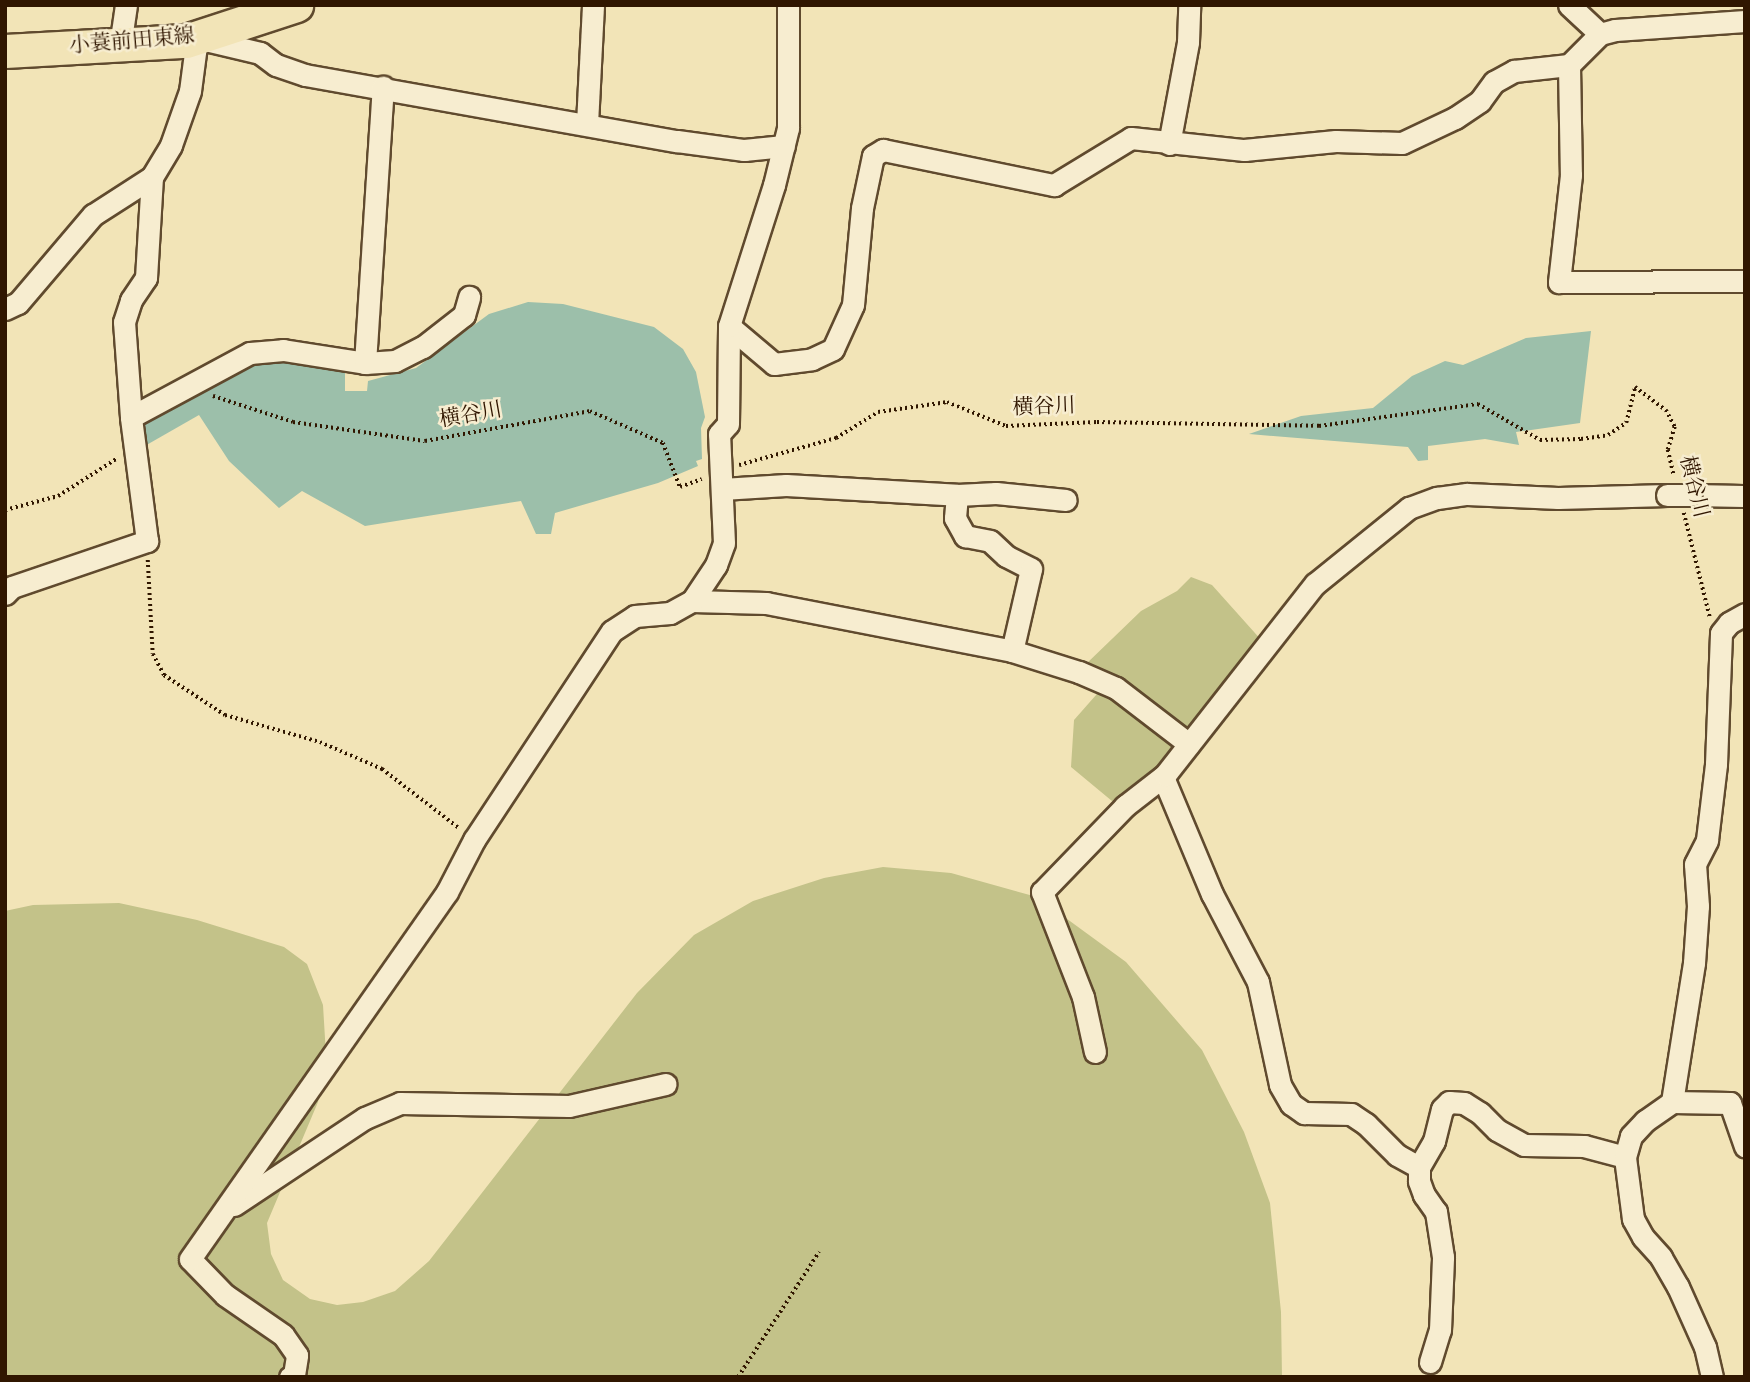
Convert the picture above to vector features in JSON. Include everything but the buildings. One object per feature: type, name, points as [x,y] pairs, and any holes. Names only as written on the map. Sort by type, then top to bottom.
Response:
[{"type":"main road","name":"小蓑前田東線","points":[[5,51],[120,46],[197,38],[287,6]]},
{"type":"street","points":[[120,46],[125,5]]},
{"type":"street","points":[[587,124],[593,5]]},
{"type":"street","points":[[290,1377],[294,1375],[297,1355],[283,1335],[225,1296],[190,1259],[447,892],[474,840],[612,631],[635,616],[670,613],[692,601],[716,565],[724,543],[719,434],[728,424],[729,326],[788,128],[788,5]]},
{"type":"street","points":[[1169,144],[1188,41],[1189,5]]},
{"type":"street","points":[[1569,5],[1600,34]]},
{"type":"street","points":[[729,326],[774,364],[812,359],[833,349],[853,305],[862,208],[873,156],[883,150],[1054,185],[1131,138],[1244,150],[1336,141],[1402,143],[1455,118],[1480,101],[1494,82],[1514,71],[1569,65],[1600,34],[1615,30],[1745,21]]},
{"type":"street","points":[[5,309],[18,303],[93,215],[152,177],[172,145],[190,91],[197,38],[260,53],[276,65],[305,75],[677,141],[744,150],[784,146]]},
{"type":"street","points":[[1569,65],[1571,175],[1559,282],[1745,281]]},
{"type":"street","points":[[365,363],[383,87]]},
{"type":"street","points":[[5,594],[12,587],[147,541],[131,417],[124,322],[131,300],[146,278],[152,177]]},
{"type":"street","points":[[131,417],[250,353],[283,350],[365,363],[395,361],[423,347],[464,316],[469,297]]},
{"type":"street","points":[[722,480],[957,495],[996,493],[1066,500]]},
{"type":"street","points":[[1095,1052],[1083,997],[1042,892],[1125,806],[1163,777],[1315,584],[1409,508],[1437,498],[1466,494],[1558,498],[1679,494],[1745,496]]},
{"type":"street","points":[[957,495],[955,518],[965,536],[990,541],[1006,556],[1031,569],[1012,651]]},
{"type":"street","points":[[692,601],[766,603],[1012,651],[1079,672],[1116,688],[1189,744]]},
{"type":"street","points":[[1672,1102],[1693,963],[1698,906],[1695,864],[1707,840],[1716,764],[1721,633],[1729,623],[1745,614]]},
{"type":"street","points":[[1163,777],[1212,894],[1258,982],[1280,1085],[1291,1104],[1304,1113],[1351,1114],[1366,1124],[1397,1155],[1419,1167]]},
{"type":"street","points":[[220,1216],[365,1118],[400,1103],[569,1106],[666,1084]]},
{"type":"street","points":[[1430,1362],[1440,1330],[1443,1257],[1436,1212],[1424,1195],[1419,1181],[1419,1167],[1434,1141],[1442,1109],[1449,1102],[1464,1103],[1480,1113],[1497,1130],[1524,1145],[1584,1146],[1625,1157]]},
{"type":"street","points":[[1712,1377],[1705,1347],[1678,1287],[1661,1257],[1643,1237],[1633,1219],[1625,1157],[1631,1136],[1645,1121],[1672,1102],[1730,1103],[1745,1146]]},
{"type":"path","name":"横谷川","points":[[201,402],[213,396],[293,422],[425,441],[590,411],[663,443],[680,487],[722,480],[836,438],[878,412],[947,402],[1006,426],[1097,422],[1319,426],[1478,404],[1540,440],[1608,435],[1626,423],[1635,387],[1666,410],[1675,427],[1668,450],[1710,617],[1718,610]]},
{"type":"path","points":[[5,510],[58,496],[122,455]]},
{"type":"path","points":[[147,541],[153,654],[164,676],[225,715],[320,742],[382,769],[474,840]]},
{"type":"path","points":[[738,1377],[819,1252]]},
{"type":"shaded area","points":[[528,302],[563,304],[654,327],[683,349],[696,372],[705,417],[701,428],[702,459],[696,461],[698,466],[658,483],[555,513],[551,534],[536,534],[521,501],[365,526],[302,491],[279,508],[229,461],[199,415],[143,447],[138,432],[152,412],[251,360],[290,356],[345,371],[345,391],[367,391],[368,381],[416,368],[489,314]]},
{"type":"shaded area","points":[[1591,331],[1580,423],[1516,432],[1519,445],[1485,439],[1428,446],[1428,460],[1418,461],[1408,447],[1249,434],[1301,416],[1373,408],[1412,376],[1445,361],[1463,365],[1526,338]]},
{"type":"shaded area","points":[[1191,577],[1212,585],[1263,642],[1189,737],[1118,806],[1071,767],[1074,720],[1111,678],[1085,665],[1141,611],[1177,591]]},
{"type":"shaded area","points":[[883,867],[951,873],[1037,897],[1126,962],[1202,1050],[1244,1132],[1270,1203],[1281,1312],[1282,1377],[5,1377],[5,911],[33,905],[119,903],[197,920],[284,947],[307,964],[323,1005],[326,1055],[318,1102],[267,1223],[271,1254],[283,1280],[310,1299],[337,1305],[363,1302],[395,1291],[429,1261],[637,993],[694,935],[753,901],[824,878]]}]
